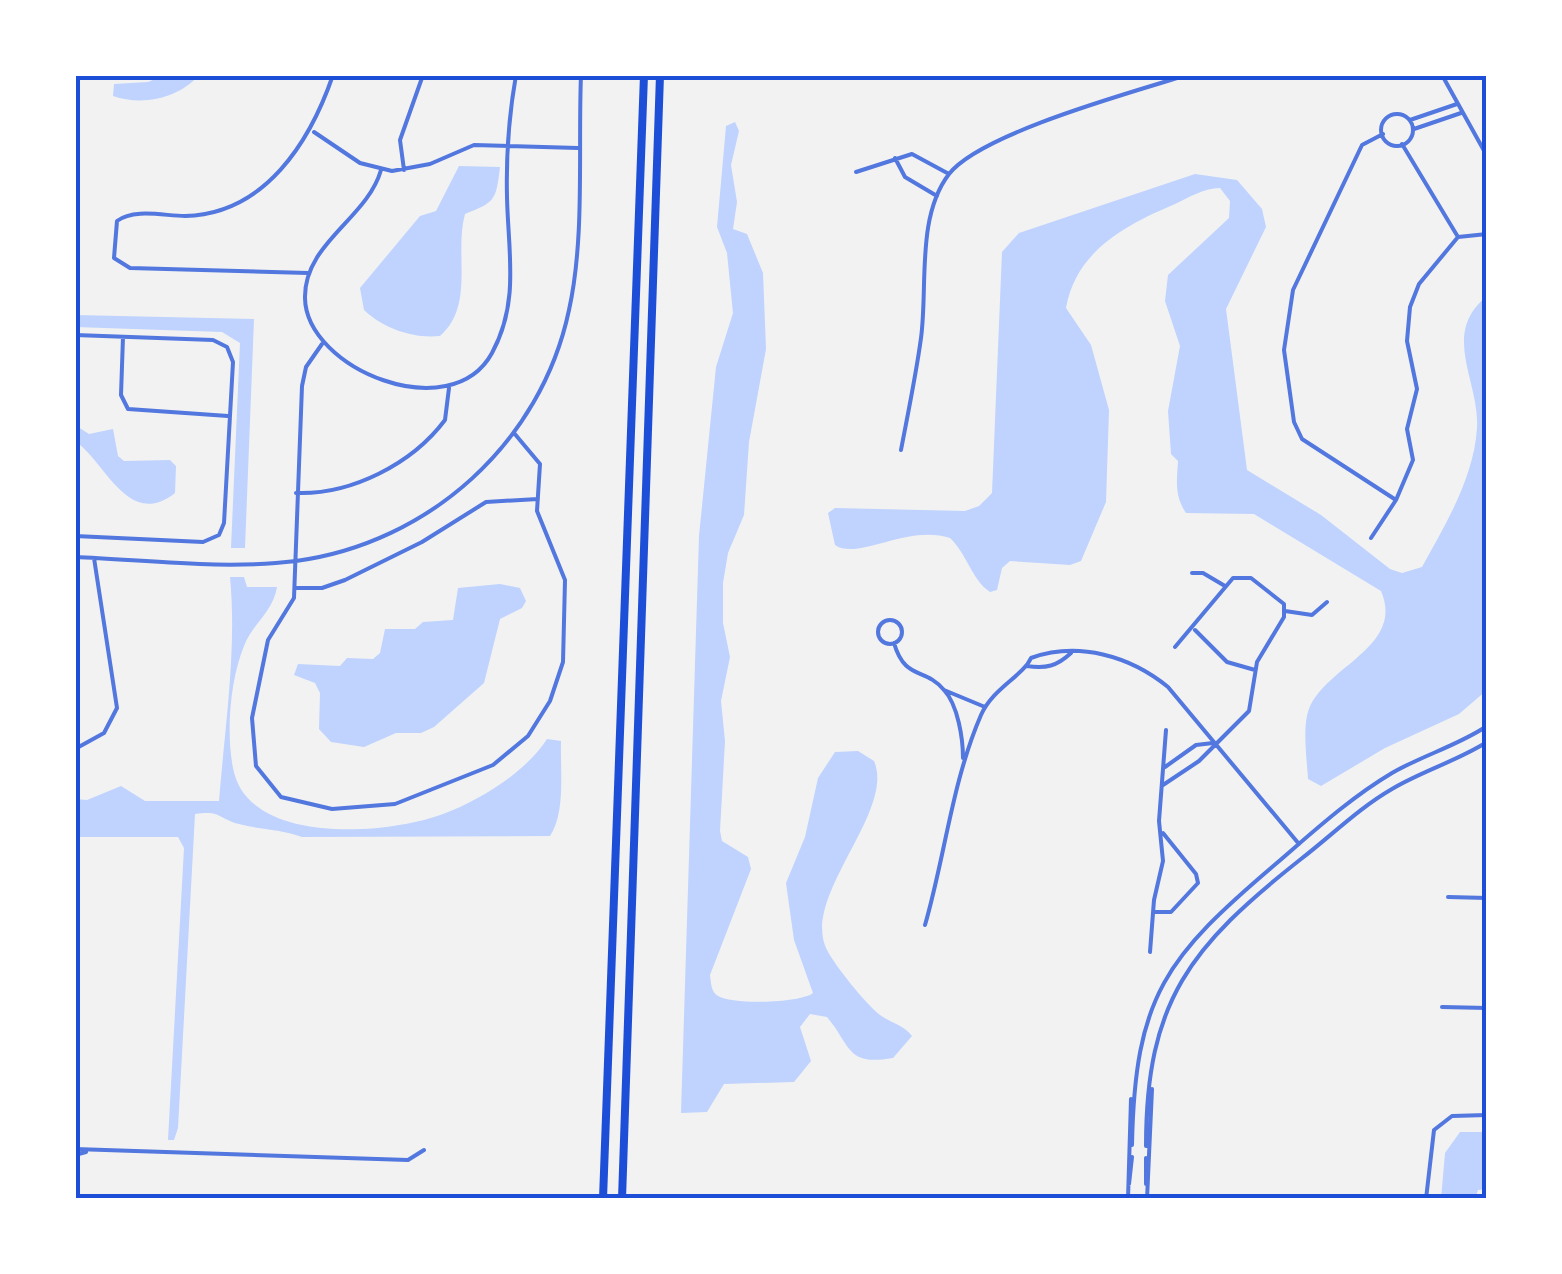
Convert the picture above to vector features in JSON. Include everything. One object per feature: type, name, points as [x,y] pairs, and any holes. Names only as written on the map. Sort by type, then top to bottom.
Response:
[{"type":"highway","points":[[603,1199],[644,75]]},
{"type":"highway","points":[[622,1199],[660,75]]},
{"type":"street","points":[[308,274],[122,266],[114,258],[114,226],[124,216],[200,215],[230,208],[270,180],[312,131],[333,75]]},
{"type":"street","points":[[404,170],[400,140],[423,75]]},
{"type":"street","points":[[381,170],[370,194],[318,255],[308,274],[306,307],[322,344],[342,360],[404,386],[426,390],[449,388],[470,378],[486,362],[506,314],[513,252],[507,201],[508,146],[516,75]]},
{"type":"street","points":[[75,557],[292,561],[362,545],[428,514],[478,475],[514,433],[546,380],[570,309],[576,261],[581,75]]},
{"type":"street","points":[[901,450],[922,333],[936,196],[949,174],[980,150],[1103,101],[1186,75]]},
{"type":"street","points":[[1442,75],[1487,156]]},
{"type":"street","points":[[1402,144],[1392,144],[1383,134],[1384,122],[1392,115],[1410,120],[1457,104]]},
{"type":"street","points":[[1402,144],[1413,129],[1461,113]]},
{"type":"street","points":[[1410,120],[1413,129]]},
{"type":"street","points":[[312,131],[360,163],[381,170],[430,164],[468,146],[578,148]]},
{"type":"street","points":[[1383,134],[1362,146],[1293,290],[1284,350],[1294,422],[1302,439],[1396,500]]},
{"type":"street","points":[[1402,144],[1458,237]]},
{"type":"street","points":[[856,172],[912,154],[949,174]]},
{"type":"street","points":[[895,158],[905,177],[936,196]]},
{"type":"street","points":[[1371,538],[1396,500],[1413,460],[1407,429],[1417,390],[1408,341],[1410,307],[1420,284],[1458,237],[1487,234]]},
{"type":"street","points":[[75,335],[224,343],[233,362],[224,522],[215,538],[75,536]]},
{"type":"street","points":[[123,337],[122,394],[128,409],[230,416]]},
{"type":"street","points":[[322,344],[304,374],[292,561],[295,588],[288,614],[268,640],[257,678],[252,740],[259,772],[281,796],[350,810],[395,804],[494,765],[528,736],[550,701],[562,662],[565,580],[558,553],[539,517],[540,464],[514,433]]},
{"type":"street","points":[[296,493],[335,491],[407,455],[445,420],[449,388]]},
{"type":"street","points":[[295,588],[322,588],[345,580],[422,542],[486,502],[538,499]]},
{"type":"street","points":[[75,749],[104,733],[117,708],[94,558]]},
{"type":"street","points":[[1192,573],[1203,573],[1225,586]]},
{"type":"street","points":[[1164,786],[1199,760],[1248,711],[1255,670],[1285,611],[1281,599],[1251,578],[1239,576],[1225,586],[1175,647]]},
{"type":"street","points":[[1285,611],[1312,615],[1327,602]]},
{"type":"street","points":[[894,644],[902,635],[900,626],[884,621],[878,638],[894,644],[904,667],[985,707]]},
{"type":"street","points":[[1193,628],[1227,662],[1255,670]]},
{"type":"street","points":[[926,926],[963,763],[985,707],[1004,682],[1027,666],[1030,658],[1049,652],[1117,656],[1145,668],[1168,687],[1299,844]]},
{"type":"street","points":[[1027,666],[1060,664],[1072,653]]},
{"type":"street","points":[[944,690],[962,735],[963,763]]},
{"type":"street","points":[[1128,1199],[1126,1141],[1134,1082],[1148,1017],[1168,972],[1219,912],[1299,844],[1396,770],[1487,726]]},
{"type":"street","points":[[1150,952],[1152,912],[1163,860],[1160,831],[1166,730]]},
{"type":"street","points":[[1164,767],[1196,745],[1213,742]]},
{"type":"street","points":[[1146,1146],[1151,1078],[1166,1010],[1211,936],[1238,909],[1390,790],[1487,742]]},
{"type":"street","points":[[1152,912],[1171,912],[1198,883],[1196,874],[1160,831]]},
{"type":"street","points":[[1448,897],[1487,898]]},
{"type":"street","points":[[1442,1007],[1487,1008]]},
{"type":"street","points":[[1147,1199],[1152,1144],[1151,1078]]},
{"type":"street","points":[[1132,1146],[1134,1082]]},
{"type":"street","points":[[1426,1199],[1429,1143],[1438,1125],[1458,1115],[1487,1115]]},
{"type":"street","points":[[1133,1122],[1146,1122]]},
{"type":"street","points":[[75,1152],[408,1160],[424,1150]]},
{"type":"street","points":[[1128,1199],[1132,1158]]},
{"type":"street","points":[[1146,1158],[1147,1199]]},
{"type":"water","points":[[165,75],[199,75],[181,90],[159,98],[113,96],[114,84],[148,82]]},
{"type":"water","points":[[735,122],[739,131],[731,165],[737,202],[733,229],[747,234],[763,273],[766,349],[749,442],[744,515],[728,553],[723,583],[723,623],[730,657],[721,701],[725,741],[720,831],[722,841],[748,857],[751,869],[710,975],[711,984],[718,996],[737,1001],[781,1001],[813,993],[794,940],[786,883],[805,837],[818,778],[835,752],[858,751],[874,761],[877,782],[872,805],[826,905],[822,929],[827,950],[859,994],[880,1015],[912,1036],[893,1058],[866,1059],[852,1052],[827,1017],[810,1014],[800,1027],[811,1061],[794,1082],[724,1084],[707,1112],[681,1113],[699,536],[716,367],[733,313],[727,253],[717,227],[726,126]]},
{"type":"water","points":[[459,166],[500,167],[492,199],[465,214],[457,310],[440,336],[399,331],[364,310],[360,288],[420,216],[436,211]]},
{"type":"water","points":[[1195,174],[1237,180],[1262,209],[1266,227],[1226,309],[1247,470],[1321,515],[1390,569],[1402,573],[1422,567],[1457,500],[1470,465],[1477,428],[1464,342],[1473,311],[1487,296],[1487,690],[1459,714],[1385,748],[1321,786],[1308,779],[1305,734],[1309,709],[1331,680],[1373,642],[1382,627],[1385,610],[1381,591],[1254,514],[1186,513],[1177,487],[1178,461],[1171,454],[1168,411],[1180,346],[1165,301],[1168,275],[1229,218],[1230,201],[1220,188],[1197,193],[1122,230],[1092,255],[1072,288],[1066,308],[1091,345],[1109,410],[1106,502],[1081,561],[1070,565],[1010,561],[1002,568],[997,590],[990,592],[950,538],[917,535],[845,549],[835,545],[828,513],[835,508],[965,511],[979,506],[992,493],[1002,252],[1019,233]]},
{"type":"water","points":[[75,315],[254,319],[245,548],[231,548],[240,343],[222,332],[75,327]]},
{"type":"water","points":[[75,425],[89,434],[113,429],[118,456],[124,461],[170,460],[176,466],[175,493],[158,502],[144,503],[131,498],[75,441]]},
{"type":"water","points":[[230,577],[244,577],[247,587],[277,587],[271,604],[244,646],[231,706],[233,768],[244,793],[264,811],[291,822],[323,828],[389,827],[419,821],[487,793],[527,763],[547,739],[561,741],[560,803],[550,836],[302,837],[239,824],[215,814],[195,814],[178,1128],[174,1140],[168,1140],[184,848],[178,837],[75,837],[75,799],[87,800],[121,786],[145,801],[219,801],[231,660]]},
{"type":"water","points":[[500,584],[520,588],[526,601],[522,608],[500,619],[484,683],[434,727],[421,733],[396,733],[364,747],[331,742],[319,729],[320,693],[315,683],[294,675],[298,664],[340,666],[347,658],[373,659],[380,653],[385,629],[415,629],[423,622],[453,620],[458,588]]},
{"type":"water","points":[[1460,1132],[1487,1132],[1487,1189],[1478,1190],[1475,1199],[1441,1199],[1445,1153]]}]
